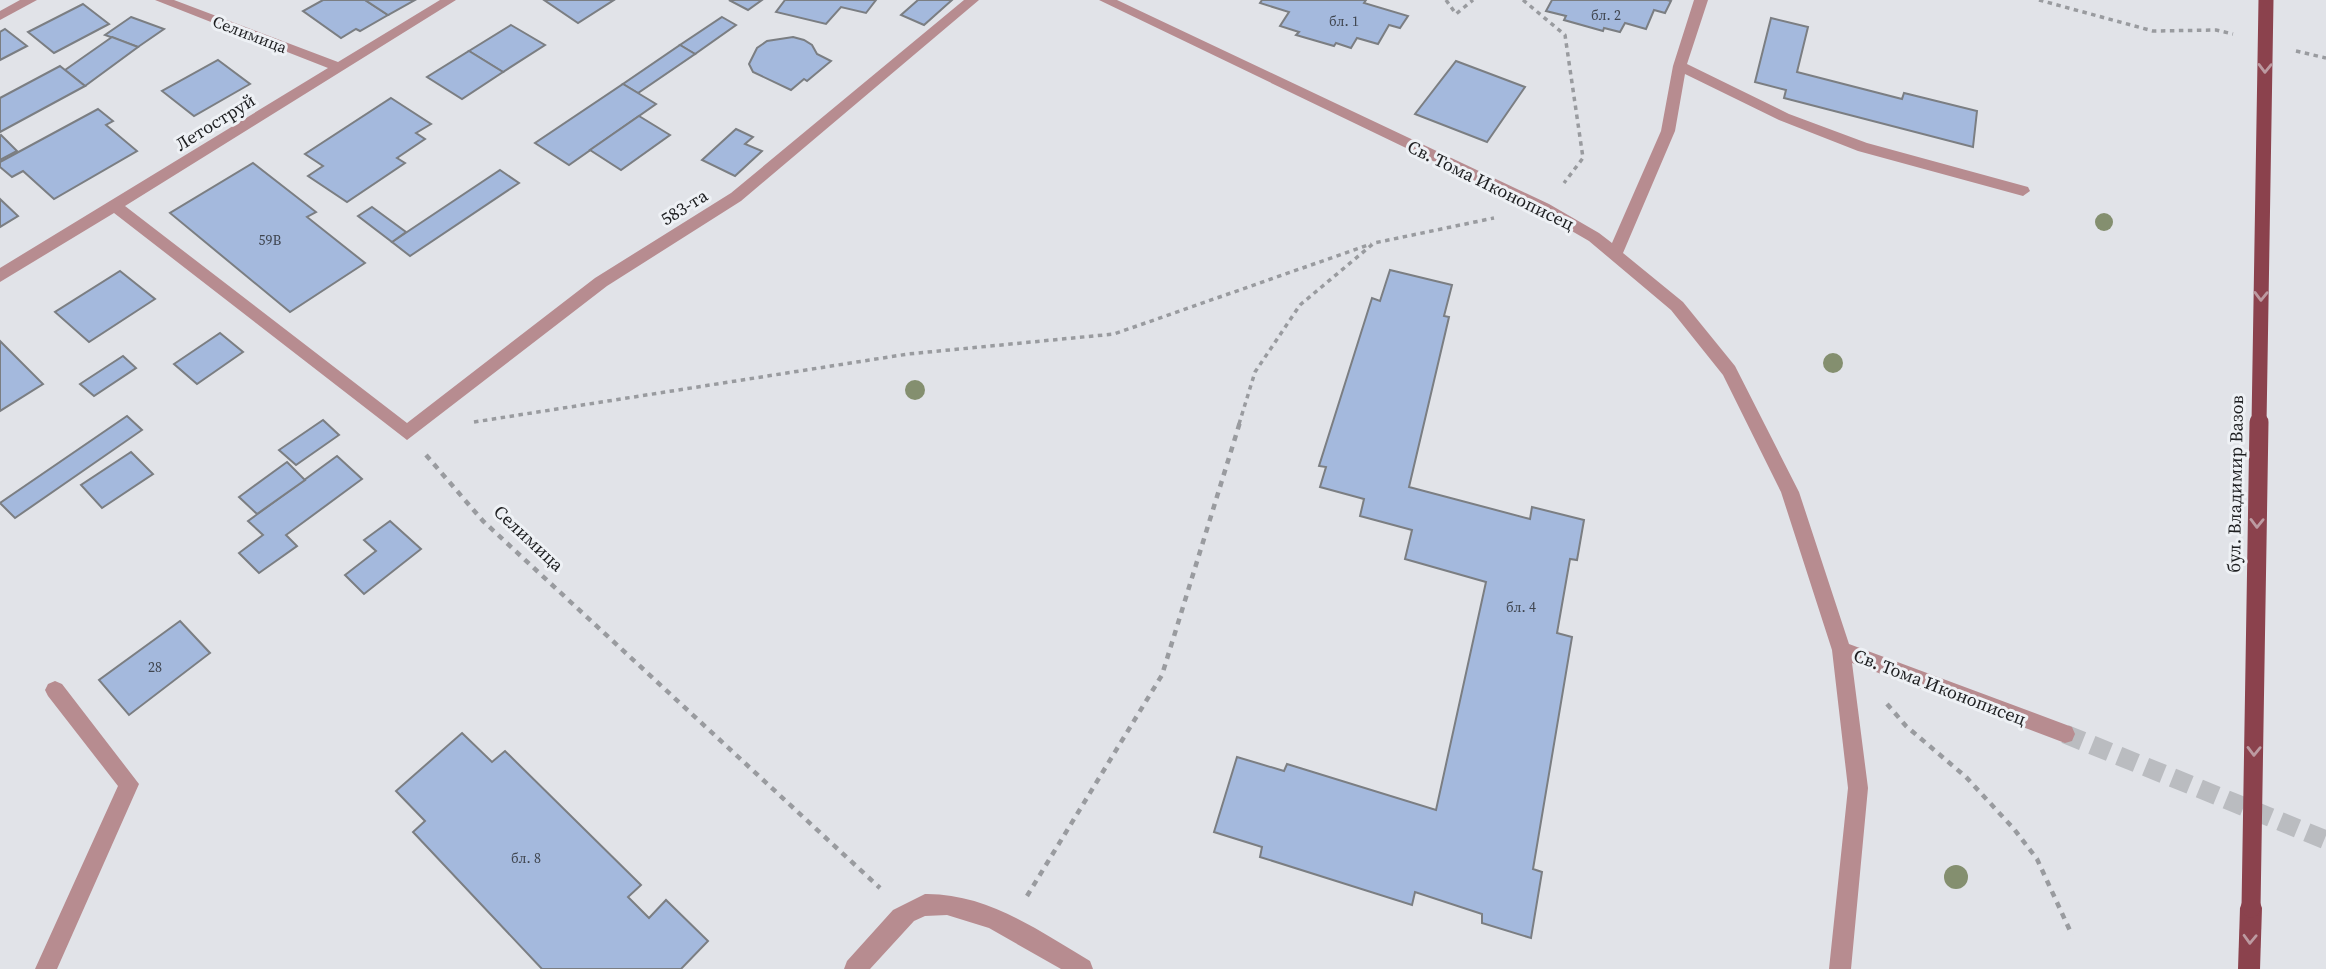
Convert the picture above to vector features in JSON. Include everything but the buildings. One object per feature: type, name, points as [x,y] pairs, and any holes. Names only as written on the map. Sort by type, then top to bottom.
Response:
[{"type":"main road","name":"бул. Владимир Вазов","points":[[2249,969],[2266,0]]},
{"type":"street","points":[[0,16],[30,0]]},
{"type":"street","name":"Селимица","points":[[162,0],[339,67]]},
{"type":"street","name":"Летоструй","points":[[0,276],[449,0]]},
{"type":"street","name":"583-та","points":[[407,433],[601,282],[736,197],[972,0]]},
{"type":"street","name":"Св. Тома Иконописец","points":[[1106,0],[1544,208],[1594,237],[1677,306],[1729,371],[1790,492],[1841,650],[2065,734]]},
{"type":"street","points":[[1615,254],[1668,131],[1680,66],[1701,0]]},
{"type":"street","points":[[1680,66],[1784,117],[1863,147],[2024,191]]},
{"type":"street","points":[[115,206],[407,433]]},
{"type":"street","points":[[1840,969],[1857,788],[1841,650]]},
{"type":"street","points":[[46,969],[129,784],[55,691]]},
{"type":"street","points":[[855,969],[906,913],[935,902],[972,909],[1082,969]]},
{"type":"path","points":[[1446,0],[1456,14],[1473,0]]},
{"type":"path","points":[[407,433],[908,354],[1114,334],[1374,243],[1544,208],[1583,158],[1566,35],[1523,0]]},
{"type":"path","points":[[2039,0],[2153,31],[2216,30],[2241,36]]},
{"type":"path","points":[[2289,49],[2326,58]]},
{"type":"path","points":[[1008,927],[1162,675],[1255,373],[1300,305],[1374,243]]},
{"type":"path","name":"Селимица","points":[[407,433],[482,521],[906,913]]},
{"type":"path","points":[[1906,726],[1966,777],[2038,859],[2072,935]]},
{"type":"tunnel","points":[[2065,734],[2326,840]]}]
